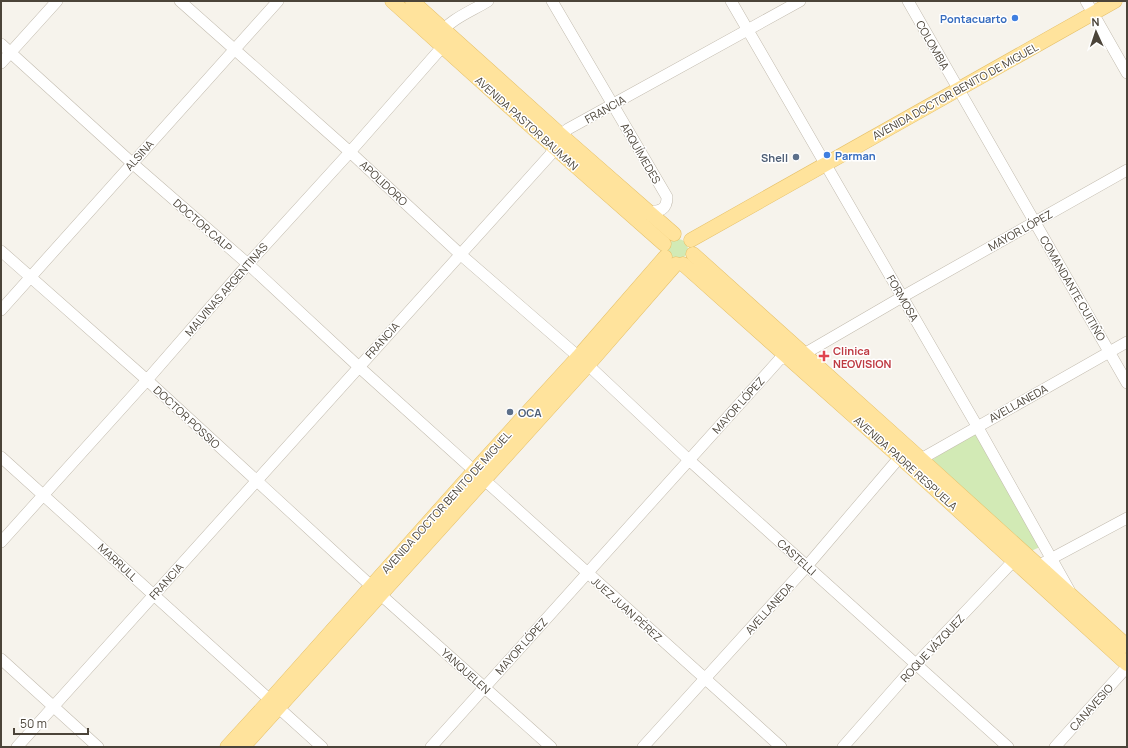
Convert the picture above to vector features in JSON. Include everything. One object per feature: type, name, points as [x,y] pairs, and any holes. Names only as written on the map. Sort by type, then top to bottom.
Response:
[{"type":"main road","name":"AVENIDA PASTOR BAUMAN","points":[[392,1],[443,38],[678,251]]},
{"type":"main road","name":"AVENIDA PASTOR BAUMAN","points":[[412,1],[443,38]]},
{"type":"main road","name":"AVENIDA DOCTOR BENITO DE MIGUEL","points":[[243,747],[275,704],[479,475],[583,361],[678,251],[826,164],[1115,1]]},
{"type":"main road","name":"AVENIDA PASTOR BAUMAN","points":[[558,142],[649,212],[678,251]]},
{"type":"main road","name":"AVENIDA PADRE RESPUELA","points":[[678,251],[804,354],[904,453]]},
{"type":"main road","name":"AVENIDA PADRE RESPUELA","points":[[678,251],[786,356],[917,464],[1034,570],[1127,664]]},
{"type":"main road","name":"AVENIDA PADRE RESPUELA","points":[[1034,570],[1072,596],[1127,646]]},
{"type":"main road","name":"AVENIDA DOCTOR BENITO DE MIGUEL","points":[[227,747],[275,704]]},
{"type":"street","points":[[1,63],[57,1]]},
{"type":"street","name":"APOLIDORO","points":[[180,1],[350,152],[460,254],[583,361]]},
{"type":"street","name":"ALSINA","points":[[1,310],[278,1]]},
{"type":"street","name":"MALVINAS ARGENTINAS","points":[[1,542],[147,380],[248,264],[350,152],[443,38],[456,19],[488,1]]},
{"type":"street","name":"ARQUÍMEDES","points":[[552,1],[667,197],[667,203],[664,208],[659,211],[649,212]]},
{"type":"street","name":"FORMOSA","points":[[731,1],[977,426],[1072,596]]},
{"type":"street","name":"FRANCIA","points":[[17,747],[550,155],[568,129],[800,1]]},
{"type":"street","name":"COLOMBIA","points":[[908,1],[958,89]]},
{"type":"street","points":[[1086,1],[1127,73]]},
{"type":"street","name":"DOCTOR CALP","points":[[1,44],[132,163],[248,264],[479,475]]},
{"type":"street","name":"COMANDANTE CUITIÑO","points":[[958,89],[1127,383]]},
{"type":"street","name":"MAYOR LÓPEZ","points":[[431,747],[779,360],[786,356],[804,354],[1127,170]]},
{"type":"street","name":"DOCTOR POSSIO","points":[[1,251],[147,380],[376,590]]},
{"type":"street","name":"AVELLANEDA","points":[[917,464],[977,426],[1127,342]]},
{"type":"street","name":"CASTELLI","points":[[583,361],[689,460],[1008,747]]},
{"type":"street","name":"AVELLANEDA","points":[[643,747],[807,566],[904,453]]},
{"type":"street","name":"MARRULL","points":[[1,457],[322,747]]},
{"type":"street","name":"JUEZ JUAN PÉREZ","points":[[479,475],[781,747]]},
{"type":"street","points":[[1034,570],[1052,558],[1127,518]]},
{"type":"street","name":"ROQUE VÁZQUEZ","points":[[843,747],[916,664],[1018,556]]},
{"type":"street","name":"YANQUELEN","points":[[376,590],[551,747]]},
{"type":"street","points":[[1,659],[98,747]]},
{"type":"street","name":"CANAVESIO","points":[[1055,747],[1127,668]]},
{"type":"green space","points":[[678,239],[685,242],[688,249],[685,256],[678,259],[671,256],[668,249],[671,242]]},
{"type":"green space","points":[[974,432],[1040,547],[1031,551],[932,460]]},
{"type":"place","name":"Pontacuarto","points":[[1015,18]]},
{"type":"place","name":"Parman","points":[[827,155]]},
{"type":"place","name":"Shell","points":[[796,157]]},
{"type":"place","name":"Clinica NEOVISION","points":[[824,356]]},
{"type":"place","name":"OCA","points":[[510,412]]}]
